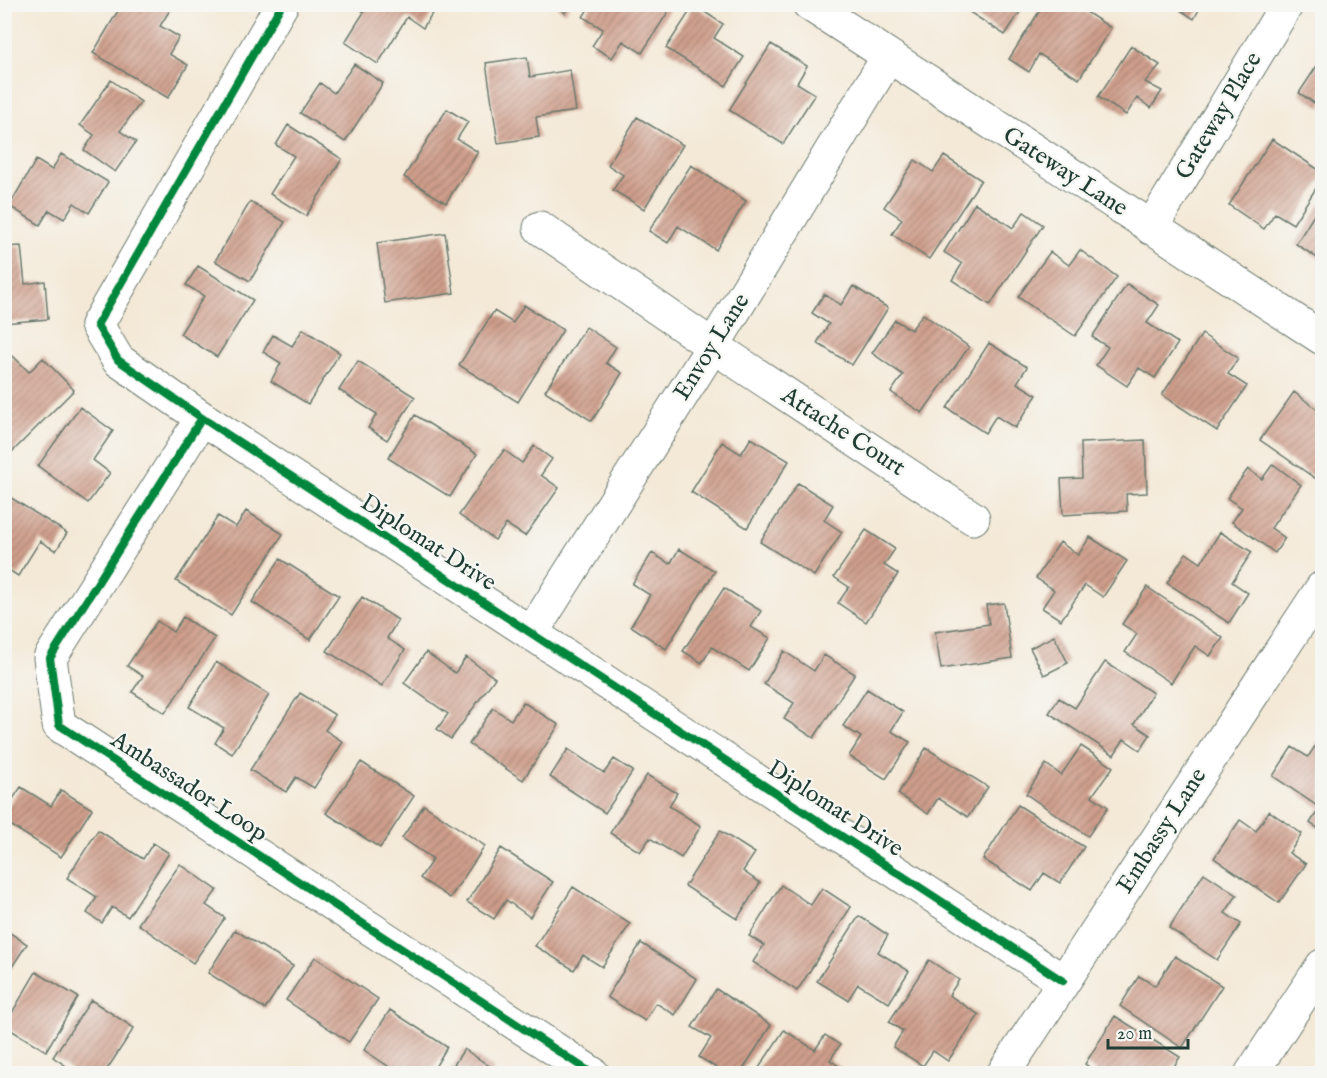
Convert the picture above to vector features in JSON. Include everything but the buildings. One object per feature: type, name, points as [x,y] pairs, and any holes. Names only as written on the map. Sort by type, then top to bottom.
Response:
[{"type":"street","name":"Diplomat Drive","points":[[282,4],[97,325],[118,360],[202,418],[1063,981]]},
{"type":"street","name":"Gateway Lane","points":[[809,4],[1323,338]]},
{"type":"street","name":"Gateway Place","points":[[1151,228],[1287,4]]},
{"type":"street","name":"Envoy Lane","points":[[531,634],[713,346],[888,57]]},
{"type":"street","name":"Attache Court","points":[[540,228],[973,518]]},
{"type":"street","name":"Ambassador Loop","points":[[202,418],[50,658],[59,725],[593,1074]]},
{"type":"street","name":"Embassy Lane","points":[[1003,1074],[1323,588]]},
{"type":"street","points":[[1251,1074],[1323,966]]},
{"type":"cycle path","points":[[282,4],[97,325],[118,360],[202,418],[1063,981]]},
{"type":"cycle path","points":[[202,418],[50,658],[59,725],[593,1074]]}]
